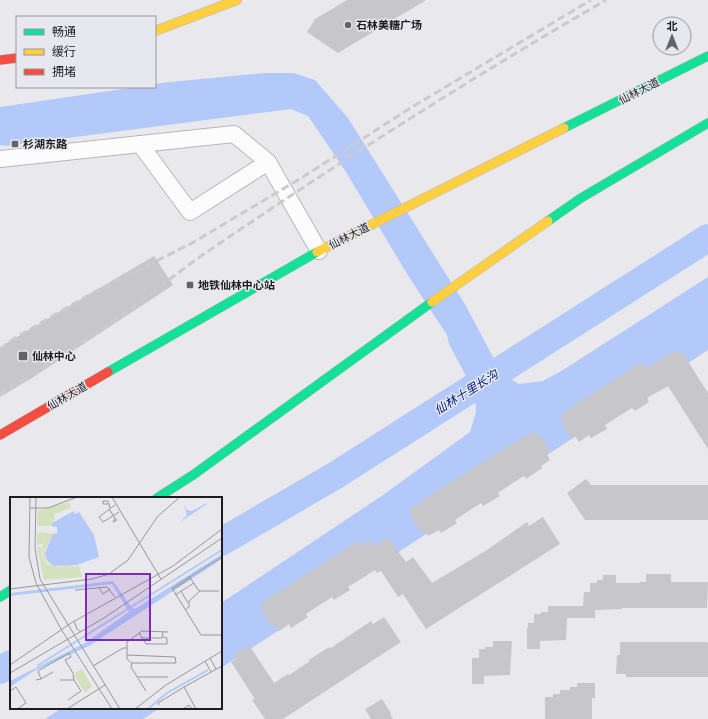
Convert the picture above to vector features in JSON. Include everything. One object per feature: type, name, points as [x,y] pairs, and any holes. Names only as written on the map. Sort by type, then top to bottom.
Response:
[{"type":"main road","points":[[156,32],[237,0]]},
{"type":"main road","name":"仙林大道","points":[[0,435],[319,251],[708,56]]},
{"type":"main road","points":[[0,60],[16,58]]},
{"type":"main road","points":[[159,497],[193,475],[456,285],[581,198],[708,124]]},
{"type":"main road","points":[[0,597],[10,591]]},
{"type":"street","points":[[0,158],[234,134],[268,162],[319,251]]},
{"type":"street","points":[[140,144],[190,212],[268,162]]},
{"type":"water","points":[[265,73],[293,73],[315,80],[348,118],[466,306],[502,374],[519,384],[543,381],[563,370],[708,277],[708,350],[222,667],[222,602],[383,495],[470,432],[476,412],[475,393],[449,344],[447,335],[409,277],[346,172],[308,116],[291,109],[6,146],[0,145],[0,107],[129,88],[156,88],[156,84]]},
{"type":"water","points":[[60,709],[158,709],[143,719],[45,719]]},
{"type":"building","name":"石林美糖广场","points":[[347,0],[426,0],[338,53],[307,32],[315,19]]},
{"type":"building","name":"仙林中心","points":[[154,256],[173,285],[32,378],[0,397],[0,347]]},
{"type":"building","points":[[676,350],[679,354],[682,352],[708,393],[708,449],[668,386],[647,398],[649,402],[635,411],[632,408],[605,425],[607,429],[591,438],[589,435],[579,442],[575,436],[571,438],[561,423],[564,421],[560,416],[580,401],[634,367],[642,363],[646,369]]},
{"type":"building","points":[[535,431],[538,437],[541,436],[551,452],[547,454],[550,460],[541,466],[542,468],[526,479],[524,476],[514,482],[498,493],[500,496],[483,506],[481,503],[455,520],[457,523],[441,533],[439,530],[428,536],[425,531],[421,533],[411,518],[413,516],[409,510],[435,492],[526,435],[527,436]]},
{"type":"building","points":[[586,479],[591,485],[708,485],[708,520],[585,520],[567,493]]},
{"type":"building","points":[[543,517],[560,544],[426,629],[403,594],[398,597],[381,571],[377,573],[375,570],[348,587],[350,590],[334,600],[332,597],[306,614],[308,617],[291,628],[289,624],[279,631],[275,625],[272,627],[262,612],[264,610],[260,605],[267,599],[358,541],[361,545],[369,540],[373,546],[387,537],[406,562],[413,557],[432,583],[487,550],[527,522],[529,526]]},
{"type":"building","points":[[646,574],[671,574],[671,582],[708,582],[707,608],[622,608],[595,610],[595,618],[567,618],[566,640],[540,641],[540,649],[527,649],[528,623],[534,623],[534,614],[548,612],[548,606],[583,606],[584,592],[590,592],[590,583],[597,583],[597,580],[603,580],[603,575],[616,575],[616,583],[640,583],[646,582]]},
{"type":"building","points":[[384,617],[401,642],[283,719],[265,719],[252,700],[255,699],[231,662],[236,659],[234,655],[249,645],[274,683],[288,674],[289,675],[310,661],[309,660],[326,649],[331,648],[371,621],[373,624]]},
{"type":"building","points":[[493,641],[512,641],[510,675],[484,676],[484,684],[472,684],[472,658],[479,658],[479,649],[493,647]]},
{"type":"building","points":[[620,642],[706,642],[708,643],[708,677],[626,677],[626,674],[616,674],[617,655],[620,655]]},
{"type":"building","points":[[577,683],[595,683],[595,698],[592,698],[592,719],[545,719],[545,697],[553,697],[553,694],[560,694],[560,690],[570,690],[570,687],[577,687]]},
{"type":"building","points":[[382,699],[393,719],[371,719],[365,709]]},
{"type":"waterway","name":"仙林十里长沟","points":[[222,541],[336,475],[708,238]]},
{"type":"waterway","name":"仙林十里长沟","points":[[0,670],[10,665]]},
{"type":"railway","points":[[0,349],[15,338],[87,296],[192,243],[303,177],[412,107],[591,0]]},
{"type":"railway","points":[[0,394],[107,325],[199,258],[356,153],[455,90],[606,0]]},
{"type":"traffic: fast","points":[[564,128],[708,56]]},
{"type":"traffic: fast","points":[[548,221],[581,198],[708,123]]},
{"type":"traffic: fast","points":[[108,372],[317,252]]},
{"type":"traffic: fast","points":[[159,497],[193,475],[432,302]]},
{"type":"traffic: fast","points":[[0,597],[10,591]]},
{"type":"traffic: slow","points":[[156,31],[237,0]]},
{"type":"traffic: slow","points":[[317,252],[564,128]]},
{"type":"traffic: slow","points":[[432,302],[548,221]]},
{"type":"traffic: jam","points":[[0,60],[16,58]]},
{"type":"traffic: jam","points":[[0,435],[108,372]]},
{"type":"place","name":"石林美糖广场","points":[[348,25]]},
{"type":"place","name":"杉湖东路","points":[[15,144]]},
{"type":"place","name":"地铁仙林中心站","points":[[190,285]]},
{"type":"place","name":"仙林中心","points":[[23,356]]}]
